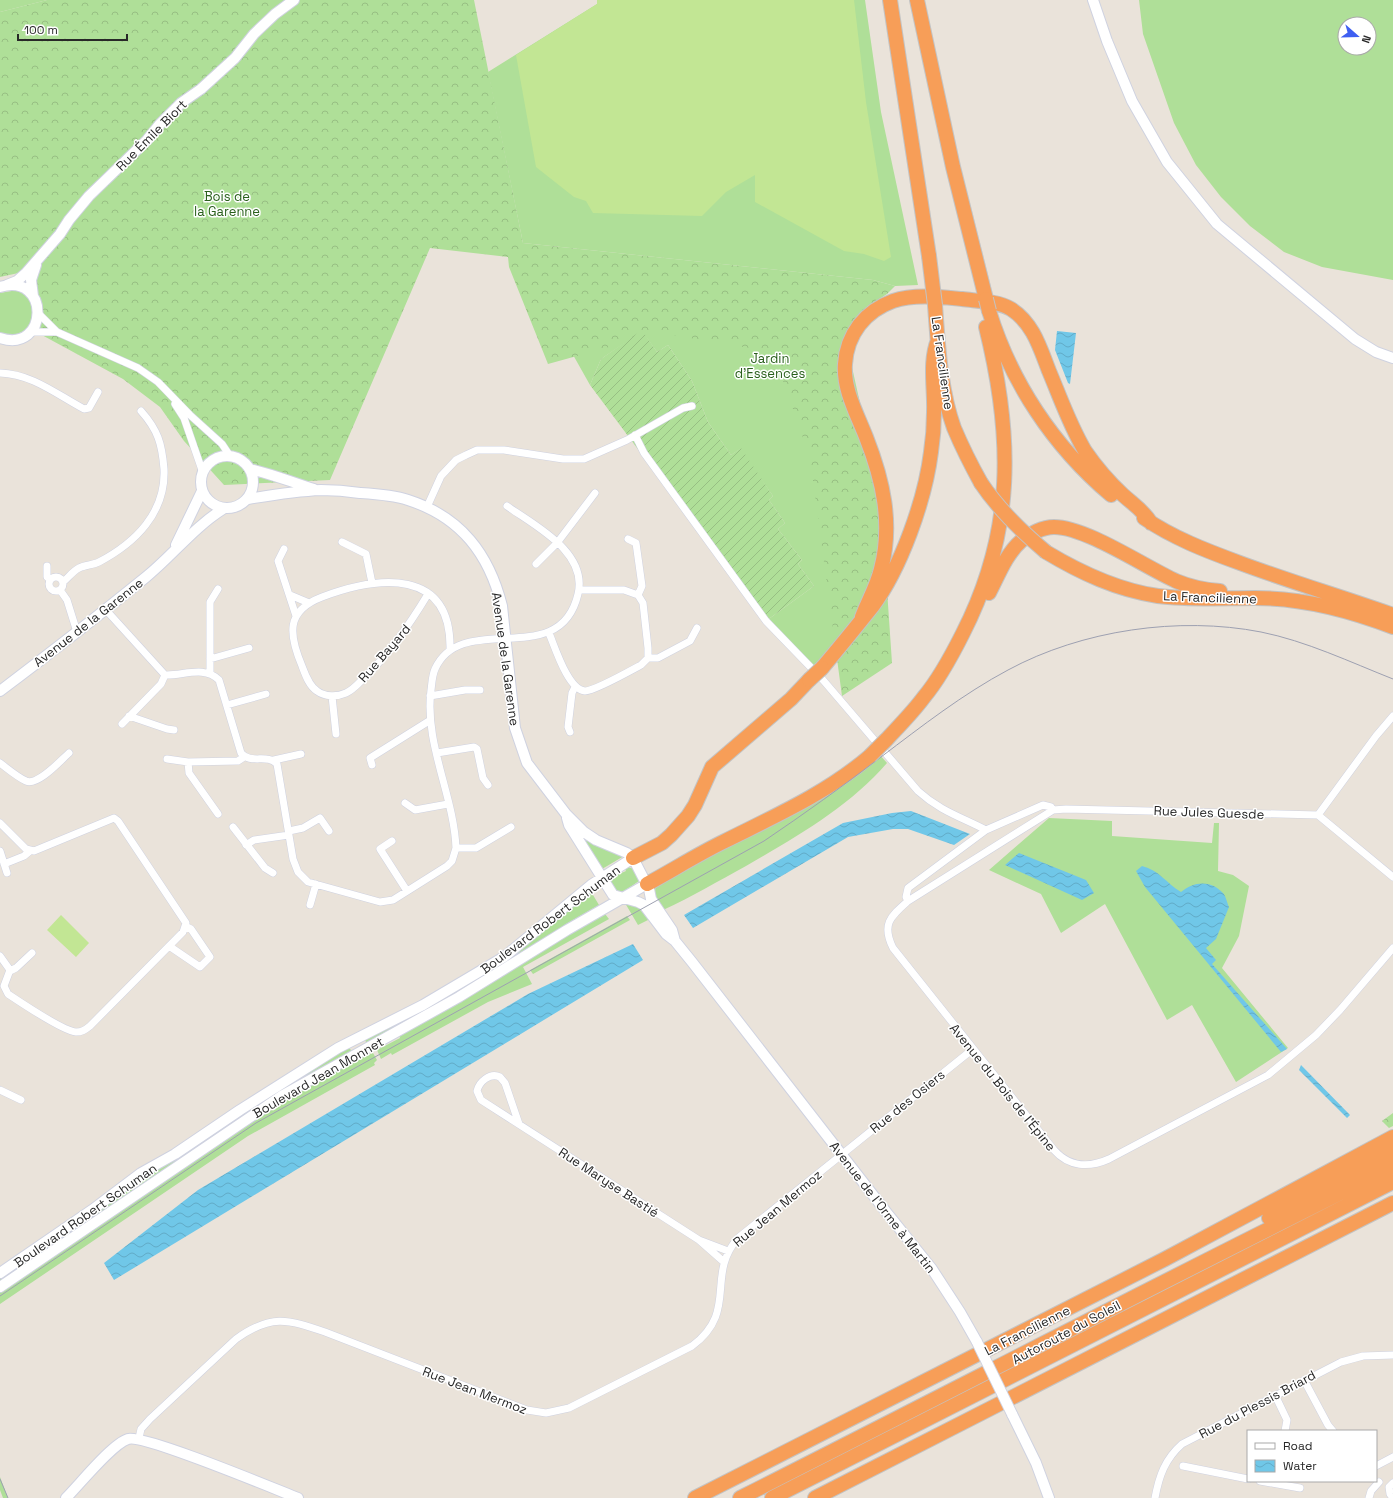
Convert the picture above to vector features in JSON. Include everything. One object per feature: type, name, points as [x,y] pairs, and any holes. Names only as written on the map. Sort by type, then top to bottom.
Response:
[{"type":"highway","name":"La Francilienne","points":[[890,0],[929,256],[945,391],[951,416],[961,445],[981,483],[1001,511],[1023,533],[1046,552],[1083,573],[1101,581],[1139,592],[1181,598],[1254,598],[1289,600],[1335,608],[1393,627]]},
{"type":"highway","points":[[917,0],[933,77],[986,306],[998,339],[1014,373],[1034,408],[1052,434],[1078,464],[1110,494],[1151,523],[1188,542],[1230,560],[1393,615]]},
{"type":"highway","points":[[862,617],[882,568],[887,513],[884,495],[873,456],[847,388],[845,365],[850,341],[862,321],[877,308],[901,298],[951,298],[992,303],[1004,306],[1020,316],[1034,335],[1066,412],[1085,449],[1102,474],[1130,502],[1144,512],[1151,523]]},
{"type":"highway","points":[[647,884],[724,841],[799,804],[852,771],[886,740],[925,697],[944,668],[970,619],[982,592],[993,559],[1000,529],[1005,486],[1006,453],[1001,406],[993,357],[982,314],[986,306]]},
{"type":"highway","points":[[633,858],[662,843],[671,835],[688,816],[695,805],[712,767],[791,699],[822,668],[862,617],[872,607],[896,563],[916,515],[926,479],[934,413],[934,350],[938,340]]},
{"type":"highway","points":[[970,619],[980,610],[1011,552],[1021,541],[1039,530],[1054,527],[1073,530],[1177,581],[1212,590],[1243,592],[1254,598]]},
{"type":"highway","name":"La Francilienne","points":[[695,1498],[1165,1259],[1393,1137]]},
{"type":"highway","points":[[1169,1278],[1191,1260],[1393,1152]]},
{"type":"highway","name":"Autoroute du Soleil","points":[[740,1498],[1003,1366],[1169,1278],[1393,1167]]},
{"type":"highway","name":"Autoroute du Soleil","points":[[772,1498],[1393,1182]]},
{"type":"highway","points":[[815,1498],[1393,1204]]},
{"type":"highway","points":[[1371,1216],[1383,1215],[1393,1209]]},
{"type":"main road","name":"Rue Émile Biort","points":[[38,313],[33,296],[31,276],[37,263],[50,245],[89,196],[147,140],[160,124],[181,103],[201,89],[235,58],[254,34],[275,14],[294,0]]},
{"type":"main road","points":[[1093,0],[1107,41],[1132,101],[1167,162],[1217,224],[1356,339],[1376,352],[1393,358]]},
{"type":"main road","name":"Rue Émile Biort","points":[[4,286],[17,281],[50,245]]},
{"type":"main road","points":[[4,286],[22,287],[33,296]]},
{"type":"main road","points":[[0,338],[15,340],[23,337],[30,332],[38,320],[38,313]]},
{"type":"main road","points":[[230,456],[243,461],[251,471],[254,485],[248,498],[237,507],[223,509],[210,503],[202,491],[203,473],[214,460],[230,456]]},
{"type":"main road","points":[[251,471],[254,470],[271,474],[290,483],[320,490]]},
{"type":"main road","points":[[248,498],[320,490]]},
{"type":"main road","name":"Avenue de la Garenne","points":[[320,490],[389,495],[407,499],[427,507],[458,528],[479,550],[486,561],[498,591],[505,639],[511,705],[518,742],[530,768],[566,814]]},
{"type":"main road","name":"Avenue de la Garenne","points":[[173,550],[202,491]]},
{"type":"main road","name":"Avenue de la Garenne","points":[[0,691],[106,610],[148,575],[173,550],[205,522],[223,509]]},
{"type":"main road","points":[[566,814],[584,832],[596,840],[627,853],[633,858]]},
{"type":"main road","points":[[566,814],[569,825],[613,895],[621,899]]},
{"type":"main road","name":"Boulevard Robert Schuman","points":[[0,1273],[92,1210],[141,1173],[175,1154],[240,1110],[338,1048],[423,1005],[504,957],[602,876],[633,858]]},
{"type":"main road","name":"Avenue de l'Orme à Martin","points":[[633,858],[647,884],[651,899],[672,930],[675,941]]},
{"type":"main road","name":"Boulevard Jean Monnet","points":[[0,1287],[284,1095],[465,994],[647,884]]},
{"type":"main road","name":"Avenue de l'Orme à Martin","points":[[621,899],[638,902],[644,905],[666,934],[675,941],[932,1269],[960,1312],[977,1342],[1036,1463],[1049,1498]]},
{"type":"main road","points":[[66,1497],[117,1445],[130,1438],[139,1438],[298,1498]]},
{"type":"street","points":[[38,313],[57,332],[128,362],[147,374],[165,389],[190,415],[222,444],[230,456]]},
{"type":"street","points":[[30,332],[57,332]]},
{"type":"street","points":[[0,373],[19,375],[34,380],[84,409],[89,408],[98,392]]},
{"type":"street","points":[[165,389],[184,418],[203,473]]},
{"type":"street","points":[[427,507],[437,481],[446,469],[456,460],[477,450],[504,450],[574,460],[591,457],[627,440],[683,408],[692,406]]},
{"type":"street","points":[[60,590],[63,582],[79,568],[99,561],[126,544],[146,527],[157,510],[164,483],[162,451],[158,434],[142,411]]},
{"type":"street","points":[[635,435],[644,454],[766,621],[823,680],[918,791],[948,813],[986,830]]},
{"type":"street","points":[[536,564],[557,543],[595,493]]},
{"type":"street","points":[[274,760],[279,770],[293,859],[298,872],[308,882],[380,902],[393,900],[448,866],[452,861],[456,848],[448,804],[429,721],[430,696],[435,669],[450,650],[463,643],[530,638],[549,632],[563,622],[569,615],[574,607],[579,590],[579,578],[574,562],[557,543],[507,506]]},
{"type":"street","points":[[628,539],[636,544],[642,586],[638,595]]},
{"type":"street","points":[[342,542],[366,554],[372,583]]},
{"type":"street","points":[[284,549],[278,561],[296,616]]},
{"type":"street","points":[[47,566],[47,577],[51,579]]},
{"type":"street","points":[[51,579],[57,577],[63,582]]},
{"type":"street","points":[[51,579],[50,583],[52,589],[60,590]]},
{"type":"street","points":[[336,734],[332,696],[317,692],[308,680],[293,643],[292,626],[296,616],[309,603],[334,593],[372,583],[408,583],[428,594],[444,610],[450,631],[450,650]]},
{"type":"street","points":[[210,674],[210,602],[218,589]]},
{"type":"street","points":[[60,590],[66,600],[77,632]]},
{"type":"street","points":[[549,632],[569,680],[575,687],[584,691],[641,665],[648,658],[643,603],[638,595],[624,590],[579,590]]},
{"type":"street","name":"Rue Bayard","points":[[332,696],[347,693],[374,669],[407,628],[428,594]]},
{"type":"street","points":[[290,595],[309,603]]},
{"type":"street","points":[[106,610],[165,676]]},
{"type":"street","points":[[648,658],[658,658],[690,641],[698,628]]},
{"type":"street","points":[[450,631],[463,643]]},
{"type":"street","points":[[210,660],[249,648]]},
{"type":"street","points":[[122,724],[160,684],[165,676],[192,672],[210,674],[219,680],[239,748],[244,757]]},
{"type":"street","points":[[570,732],[568,727],[572,693],[575,687]]},
{"type":"street","points":[[430,696],[465,690],[480,690]]},
{"type":"street","points":[[227,705],[266,694]]},
{"type":"street","points":[[129,716],[167,730],[174,730]]},
{"type":"street","points":[[1393,716],[1376,736],[1318,815],[1393,877]]},
{"type":"street","points":[[372,766],[370,758],[429,721]]},
{"type":"street","points":[[437,753],[474,747],[476,749],[483,778],[488,785]]},
{"type":"street","points":[[2,768],[27,781],[34,782],[69,753]]},
{"type":"street","points":[[167,759],[188,762],[238,761],[244,757],[274,760],[301,754]]},
{"type":"street","points":[[188,762],[189,773],[218,814]]},
{"type":"street","points":[[406,803],[415,810],[448,804]]},
{"type":"street","points":[[908,901],[906,898],[908,888],[986,830],[1043,805],[1051,807],[1053,810]]},
{"type":"street","name":"Rue Jules Guesde","points":[[1010,837],[1053,810],[1066,809],[1318,815]]},
{"type":"street","points":[[4,864],[24,856],[30,851],[38,851],[114,818],[184,920],[185,926],[183,932],[90,1026],[80,1032],[72,1031],[61,1026],[14,998],[2,988],[10,971],[16,968],[32,953]]},
{"type":"street","points":[[246,845],[254,840],[289,833],[303,828],[320,818],[330,831]]},
{"type":"street","points":[[0,824],[30,851]]},
{"type":"street","points":[[233,827],[265,868],[273,873]]},
{"type":"street","points":[[456,848],[476,848],[511,827]]},
{"type":"street","name":"Avenue du Bois de l'Épine","points":[[1010,837],[908,901],[891,916],[888,932],[890,941],[931,997],[1061,1158],[1070,1162],[1088,1165],[1104,1161],[1243,1090],[1268,1075],[1293,1056],[1340,1010],[1393,948]]},
{"type":"street","points":[[392,841],[380,848],[407,891]]},
{"type":"street","points":[[0,851],[7,873]]},
{"type":"street","points":[[310,904],[316,884]]},
{"type":"street","points":[[169,946],[200,967],[210,957],[190,929],[185,926]]},
{"type":"street","points":[[0,956],[8,965],[10,971]]},
{"type":"street","name":"Rue des Osiers","points":[[842,1154],[973,1049]]},
{"type":"street","name":"Rue Maryse Bastié","points":[[519,1124],[505,1083],[500,1077],[493,1076],[481,1082],[477,1092],[481,1100],[699,1240],[724,1262]]},
{"type":"street","points":[[0,1090],[21,1100]]},
{"type":"street","name":"Rue Jean Mermoz","points":[[139,1438],[142,1429],[150,1419],[236,1339],[250,1329],[266,1322],[279,1321],[291,1322],[325,1332],[526,1410],[546,1413],[569,1408],[692,1346],[700,1340],[714,1323],[718,1314],[724,1262],[728,1251],[748,1229],[842,1154]]},
{"type":"street","name":"Rue Maryse Bastié","points":[[699,1240],[728,1251]]},
{"type":"street","name":"Rue du Plessis Briard","points":[[1155,1498],[1162,1472],[1174,1451],[1196,1436],[1324,1369],[1354,1358],[1377,1354],[1393,1355]]},
{"type":"street","points":[[1304,1380],[1330,1428]]},
{"type":"street","points":[[1275,1395],[1287,1420],[1285,1430]]},
{"type":"street","points":[[1377,1466],[1393,1458]]},
{"type":"street","points":[[1183,1466],[1247,1479]]},
{"type":"street","points":[[1377,1481],[1382,1486],[1391,1485],[1390,1494],[1393,1498]]},
{"type":"street","points":[[1271,1482],[1300,1488]]},
{"type":"street","points":[[1369,1498],[1376,1482]]},
{"type":"green space","points":[[0,0],[47,0],[0,12]]},
{"type":"green space","name":"Bois de la Garenne","points":[[47,0],[474,0],[523,243],[873,280],[895,286],[887,294],[867,307],[854,321],[844,340],[882,516],[892,663],[842,696],[810,458],[773,352],[660,333],[548,364],[509,267],[508,257],[430,248],[330,480],[224,485],[184,441],[160,407],[123,379],[40,334],[23,272],[0,277],[0,12]]},
{"type":"green space","points":[[597,0],[865,0],[881,112],[918,285],[895,286],[873,280],[523,243],[488,72],[597,4]]},
{"type":"green space","points":[[597,0],[854,0],[866,102],[891,257],[884,261],[864,254],[844,251],[755,202],[755,175],[726,192],[702,216],[593,213],[586,201],[574,197],[536,167],[516,55],[597,4]]},
{"type":"green space","points":[[1139,0],[1393,0],[1393,280],[1322,267],[1284,252],[1250,226],[1221,197],[1196,165],[1174,123],[1143,34]]},
{"type":"green space","name":"Jardin d'Essences","points":[[523,266],[835,291],[885,515],[850,625],[812,668],[766,621],[814,586],[798,564],[802,560],[778,529],[785,523],[769,500],[773,496],[740,449],[731,455],[708,422],[692,381],[668,345],[657,352],[642,331],[601,359],[590,385]]},
{"type":"green space","points":[[17,290],[24,292],[34,304],[31,326],[17,334],[4,334],[0,332],[0,293]]},
{"type":"green space","points":[[642,330],[657,352],[668,345],[692,381],[708,422],[731,455],[741,448],[773,496],[769,500],[785,523],[778,529],[802,560],[798,564],[814,586],[766,621],[590,385],[601,359]]},
{"type":"green space","points":[[879,754],[887,763],[856,794],[821,820],[746,866],[663,910],[654,896],[656,885]]},
{"type":"green space","points":[[1049,818],[1112,821],[1112,836],[1212,843],[1214,823],[1219,823],[1218,871],[1233,875],[1249,886],[1239,936],[1222,968],[1288,1048],[1236,1082],[1192,1005],[1167,1020],[1105,904],[1061,933],[1041,894],[989,870]]},
{"type":"green space","points":[[583,839],[624,856],[602,869]]},
{"type":"green space","points":[[628,867],[634,869],[639,881],[623,892],[617,892],[611,882],[612,877],[626,871],[625,869]]},
{"type":"green space","points":[[590,890],[599,905],[568,923],[484,978],[367,1044],[364,1038],[426,1007]]},
{"type":"green space","points":[[625,903],[641,907],[650,919],[638,925]]},
{"type":"green space","points":[[605,914],[609,919],[523,967],[532,984],[488,1002],[392,1055],[391,1053],[381,1059],[377,1050],[400,1038],[399,1035],[566,935]]},
{"type":"green space","points":[[61,915],[89,943],[76,957],[47,930]]},
{"type":"green space","points":[[627,916],[630,920],[533,974],[530,970]]},
{"type":"green space","points":[[348,1047],[352,1051],[351,1053],[140,1185],[139,1179]]},
{"type":"green space","points":[[367,1053],[368,1055],[373,1053],[377,1060],[374,1063],[375,1065],[248,1136],[0,1304],[0,1291],[288,1096]]},
{"type":"green space","points":[[1393,1113],[1393,1126],[1389,1128],[1382,1121]]},
{"type":"green space","points":[[130,1186],[134,1191],[0,1282],[0,1278]]},
{"type":"green space","points":[[0,1477],[8,1498],[3,1498],[0,1490]]},
{"type":"water","points":[[1057,331],[1076,333],[1070,384],[1068,383],[1055,350]]},
{"type":"water","points":[[911,811],[970,834],[954,845],[908,829],[893,829],[848,837],[693,928],[684,915],[843,823],[892,813]]},
{"type":"water","points":[[1019,853],[1086,880],[1094,893],[1082,900],[1005,865]]},
{"type":"water","points":[[1142,866],[1153,870],[1181,892],[1196,884],[1207,884],[1213,886],[1224,894],[1229,907],[1216,939],[1206,948],[1216,960],[1212,964],[1287,1049],[1281,1052],[1145,887],[1136,871]]},
{"type":"water","points":[[633,944],[643,960],[114,1280],[104,1263],[198,1190],[528,994]]},
{"type":"water","points":[[1301,1065],[1350,1115],[1347,1118],[1299,1070]]},
{"type":"tram line","points":[[0,1296],[256,1123],[764,841],[794,821],[927,722],[975,689],[991,679],[1037,656],[1067,645],[1099,636],[1132,630],[1164,626],[1230,627],[1261,632],[1295,641],[1328,652],[1393,679]]},
{"type":"tram line","points":[[0,1479],[8,1498]]}]
